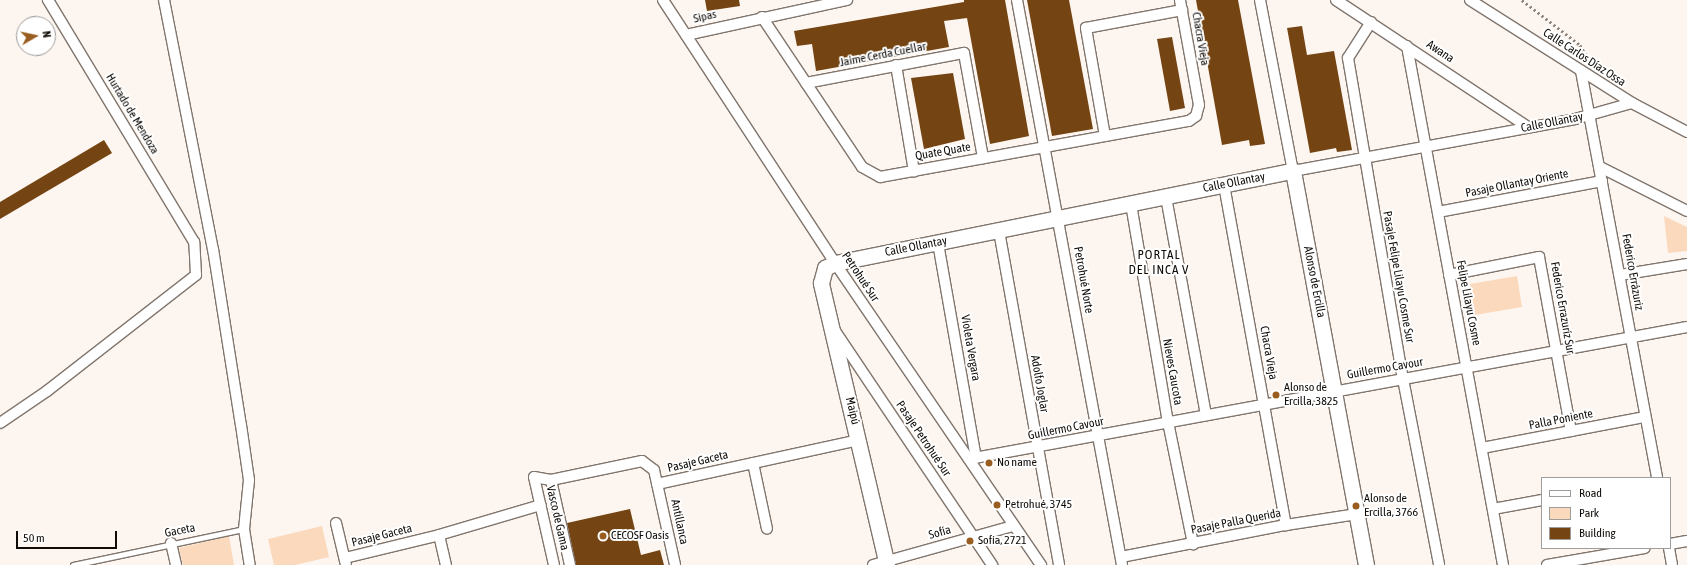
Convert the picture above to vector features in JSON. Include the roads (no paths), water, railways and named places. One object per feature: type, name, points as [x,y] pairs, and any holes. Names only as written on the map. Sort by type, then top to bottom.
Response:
[{"type":"street","name":"Hurtado de Mendoza","points":[[48,0],[194,242]]},
{"type":"street","points":[[164,0],[210,236],[249,480],[244,528],[250,565]]},
{"type":"street","name":"Petrohué Sur","points":[[663,0],[835,263],[973,458],[1013,526],[1040,565]]},
{"type":"street","name":"Sipas","points":[[686,35],[762,17],[847,0]]},
{"type":"street","name":"Petrohué Norte","points":[[1017,0],[1122,561]]},
{"type":"street","name":"Alonso de Ercilla","points":[[1260,0],[1366,565]]},
{"type":"street","name":"Awana","points":[[1336,0],[1528,127]]},
{"type":"street","name":"Calle Carlos Díaz Ossa","points":[[1470,0],[1632,104],[1687,132]]},
{"type":"street","points":[[1105,136],[1086,28],[1181,5]]},
{"type":"street","name":"Chacra Vieja","points":[[1181,5],[1199,105]]},
{"type":"street","name":"Quate Quate","points":[[762,17],[862,167],[880,177],[1189,121],[1196,116],[1199,105]]},
{"type":"street","name":"Pasaje Felipe Lilayu Cosme Sur","points":[[1370,22],[1348,58],[1364,159],[1403,380],[1439,565]]},
{"type":"street","name":"Felipe Lilayu Cosme","points":[[1407,46],[1504,565]]},
{"type":"street","name":"Jaime Cerda Cuellar","points":[[806,83],[964,53],[983,158]]},
{"type":"street","points":[[896,65],[914,171]]},
{"type":"street","name":"Federico Errázuriz","points":[[1581,71],[1591,115],[1657,477]]},
{"type":"street","name":"Calle Ollantay","points":[[835,263],[1293,171],[1425,148],[1591,115],[1632,104]]},
{"type":"street","points":[[1600,167],[1687,211]]},
{"type":"street","name":"Pasaje Ollantay Oriente","points":[[1438,212],[1602,181]]},
{"type":"street","name":"Chacra Vieja","points":[[1224,185],[1286,525]]},
{"type":"street","points":[[1166,197],[1206,415]]},
{"type":"street","name":"Nieves Caucota","points":[[1131,204],[1168,422],[1193,544]]},
{"type":"street","name":"Adolfo Joglar","points":[[998,231],[1037,448],[1060,565]]},
{"type":"street","points":[[0,423],[48,391],[196,275],[194,242],[210,236]]},
{"type":"street","name":"Violeta Vergara","points":[[938,243],[973,458]]},
{"type":"street","name":"Federico Errazuríz Sur","points":[[1449,275],[1540,257],[1571,431]]},
{"type":"street","name":"Maipú","points":[[835,263],[825,268],[821,283],[833,327],[858,440],[882,564]]},
{"type":"street","points":[[1620,275],[1687,264]]},
{"type":"street","name":"Pasaje Petrohué Sur","points":[[833,327],[992,565]]},
{"type":"street","name":"Guillermo Cavour","points":[[973,458],[1037,448],[1264,404],[1403,380],[1630,336],[1687,327]]},
{"type":"street","name":"Palla Poniente","points":[[1482,448],[1646,418]]},
{"type":"street","name":"Pasaje Gaceta","points":[[534,477],[551,480],[642,461],[654,470],[657,484],[858,440]]},
{"type":"street","points":[[753,463],[768,529]]},
{"type":"street","name":"Vasco de Gama","points":[[534,477],[554,565]]},
{"type":"street","name":"Vasco de Gama","points":[[551,480],[570,565]]},
{"type":"street","name":"Antillanca","points":[[657,484],[675,565]]},
{"type":"street","points":[[1493,509],[1541,500]]},
{"type":"street","name":"Pasaje Gaceta","points":[[346,562],[541,505]]},
{"type":"street","name":"Pasaje Palla Querida","points":[[1122,561],[1193,544],[1286,525],[1357,514]]},
{"type":"street","points":[[336,523],[346,562]]},
{"type":"street","name":"Sofía","points":[[882,564],[1013,526]]},
{"type":"street","points":[[439,535],[446,565]]},
{"type":"street","points":[[1671,544],[1687,541]]},
{"type":"street","points":[[171,542],[176,565]]},
{"type":"street","points":[[1547,565],[1639,549]]},
{"type":"street","points":[[1669,549],[1672,565]]},
{"type":"lane","name":"Gaceta","points":[[73,565],[171,542],[244,528]]},
{"type":"place","name":"Alonso de Ercilla, 3825","points":[[1276,395]]},
{"type":"place","name":"No name","points":[[989,463]]},
{"type":"place","name":"Petrohué, 3745","points":[[997,505]]},
{"type":"place","name":"Alonso de Ercilla, 3766","points":[[1356,506]]},
{"type":"place","name":"CECOSF Oasis","points":[[603,536]]},
{"type":"place","name":"Sofía, 2721","points":[[970,541]]},
{"type":"district","name":"PORTAL DEL INCA V","points":[[1159,264]]}]
